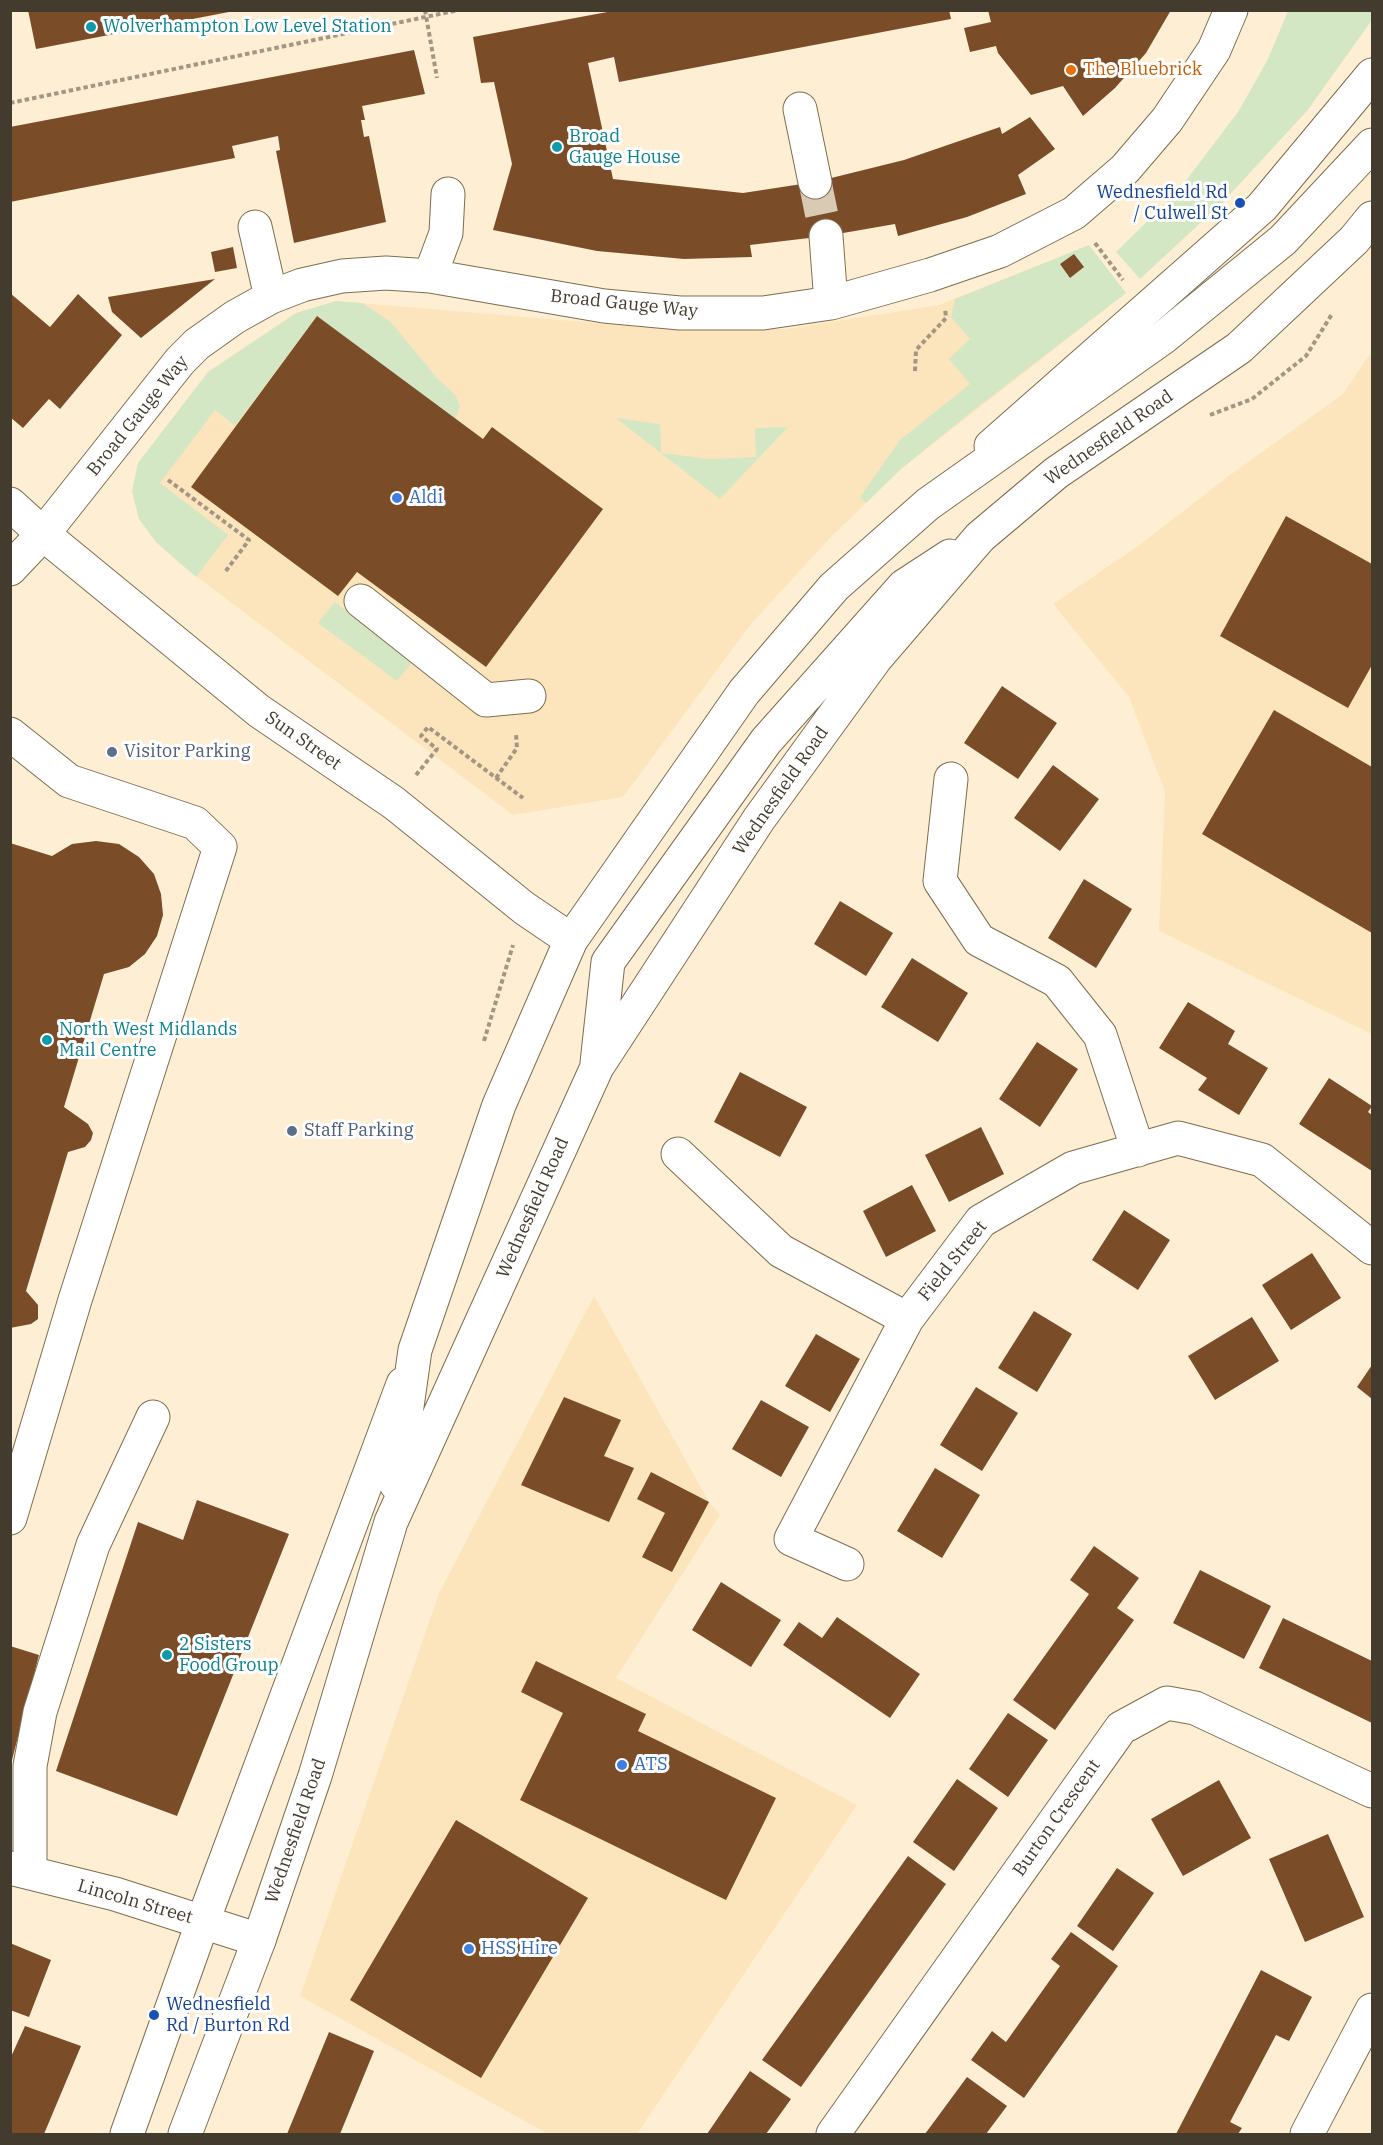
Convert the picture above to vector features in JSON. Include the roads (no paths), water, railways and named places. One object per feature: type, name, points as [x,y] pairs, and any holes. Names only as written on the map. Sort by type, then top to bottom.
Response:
[{"type":"main road","name":"Broad Gauge Way","points":[[10,569],[43,534],[180,361],[197,344],[235,317],[271,297],[302,285],[342,276],[386,273],[430,276],[604,306],[680,313],[763,313],[831,303],[936,273],[1000,250],[1074,213],[1125,169],[1167,120],[1214,50],[1231,10]]},
{"type":"main road","name":"Wednesfield Road","points":[[391,1522],[415,1350],[476,1170],[571,940],[744,692],[834,587],[1053,389],[1148,310],[1262,207],[1372,75]]},
{"type":"main road","points":[[800,109],[815,182]]},
{"type":"main road","name":"Wednesfield Road","points":[[927,504],[1164,338],[1282,240],[1372,146]]},
{"type":"main road","points":[[430,276],[447,233],[448,194]]},
{"type":"main road","name":"Wednesfield Road","points":[[185,2134],[259,1940],[315,1776],[391,1522],[597,1067],[766,809],[876,658],[980,537],[1056,473],[1239,348],[1354,240],[1372,218]]},
{"type":"main road","points":[[255,227],[271,297]]},
{"type":"main road","points":[[826,236],[831,303]]},
{"type":"main road","name":"Sun Street","points":[[10,504],[43,534],[259,711],[393,803],[525,908],[608,962]]},
{"type":"main road","points":[[597,1067],[608,962],[766,741],[904,586],[980,537]]},
{"type":"main road","points":[[361,601],[486,700],[522,697]]},
{"type":"main road","points":[[10,734],[69,781],[195,824],[220,847],[75,1300],[10,1518]]},
{"type":"main road","points":[[951,779],[940,881],[979,940],[1057,981],[1100,1035],[1138,1150]]},
{"type":"main road","name":"Field Street","points":[[847,1564],[791,1539],[907,1319],[981,1221],[1073,1168],[1178,1138],[1262,1160],[1372,1248]]},
{"type":"main road","points":[[678,1154],[781,1251],[907,1319]]},
{"type":"main road","points":[[127,2134],[203,1921],[415,1350]]},
{"type":"main road","points":[[20,1870],[30,1766],[40,1712],[93,1545],[153,1417]]},
{"type":"main road","name":"Burton Crescent","points":[[833,2134],[1121,1728],[1167,1703],[1195,1708],[1372,1791]]},
{"type":"main road","name":"Lincoln Street","points":[[20,1870],[116,1894],[259,1940]]},
{"type":"main road","points":[[1307,2134],[1372,2010]]},
{"type":"tunnel","points":[[815,182],[826,236]]},
{"type":"place","name":"Wolverhampton Low Level Station","points":[[91,27]]},
{"type":"place","name":"The Bluebrick","points":[[1071,70]]},
{"type":"place","name":"Broad Gauge House","points":[[557,147]]},
{"type":"place","name":"Wednesfield Rd / Culwell St","points":[[1240,203]]},
{"type":"place","name":"Aldi","points":[[397,498]]},
{"type":"place","name":"Visitor Parking","points":[[112,752]]},
{"type":"place","name":"North West Midlands Mail Centre","points":[[47,1040]]},
{"type":"place","name":"Staff Parking","points":[[292,1131]]},
{"type":"place","name":"2 Sisters Food Group","points":[[167,1655]]},
{"type":"place","name":"ATS","points":[[622,1765]]},
{"type":"place","name":"HSS Hire","points":[[469,1949]]},
{"type":"place","name":"Wednesfield Rd / Burton Rd","points":[[154,2015]]}]
